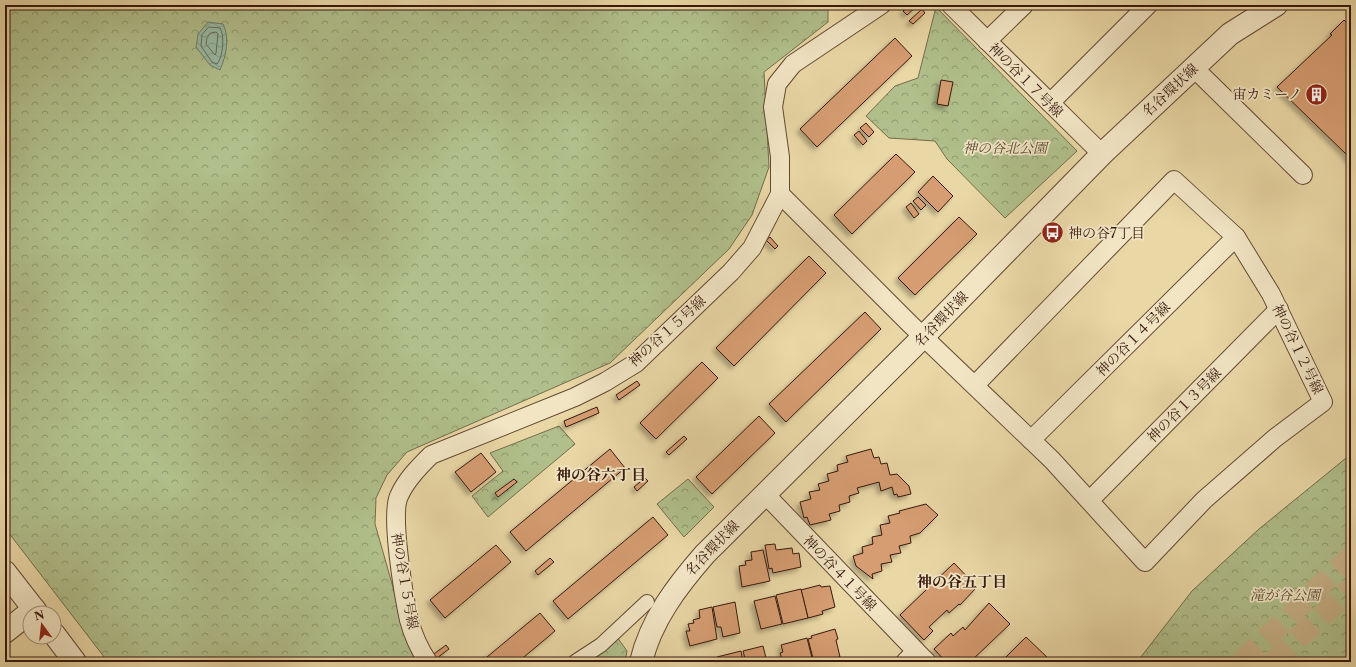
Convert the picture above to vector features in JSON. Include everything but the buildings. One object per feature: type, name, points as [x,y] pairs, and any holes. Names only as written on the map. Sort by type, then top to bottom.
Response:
[{"type":"street","name":"神の谷１５号線","points":[[428,662],[421,652],[410,620],[396,526],[398,497],[414,473],[431,455],[575,398],[636,363],[731,272],[752,248],[780,194],[780,157],[773,107],[777,84],[793,64],[881,5]]},
{"type":"street","name":"神の谷１７号線","points":[[951,5],[1102,154]]},
{"type":"street","points":[[987,41],[1024,5]]},
{"type":"street","points":[[1050,103],[1148,5]]},
{"type":"street","name":"名谷環状線","points":[[641,662],[652,628],[683,579],[705,554],[923,337],[1102,154],[1230,34],[1276,5]]},
{"type":"street","points":[[1194,68],[1302,175]]},
{"type":"street","name":"神の谷１２号線","points":[[780,194],[923,337],[1031,440],[1090,500],[1145,562],[1204,500],[1275,438],[1323,402],[1279,309],[1236,237],[1174,180],[975,385]]},
{"type":"street","name":"神の谷１４号線","points":[[1031,440],[1236,237]]},
{"type":"street","name":"神の谷１３号線","points":[[1090,500],[1279,309]]},
{"type":"street","name":"神の谷４１号線","points":[[765,494],[916,658]]},
{"type":"street","points":[[5,572],[31,605]]},
{"type":"street","points":[[575,662],[601,644],[647,602]]},
{"type":"street","points":[[5,632],[22,620]]},
{"type":"street","points":[[62,644],[76,662]]},
{"type":"green space","points":[[5,5],[828,5],[828,22],[764,72],[769,167],[752,215],[729,249],[610,363],[407,452],[387,475],[376,498],[375,524],[412,654],[419,662],[108,662],[5,528]]},
{"type":"green space","name":"神の谷北公園","points":[[936,7],[1077,151],[1005,218],[947,159],[935,141],[889,138],[866,116],[895,86],[918,78]]},
{"type":"green space","points":[[559,426],[575,444],[488,517],[472,496],[503,471],[490,453]]},
{"type":"green space","name":"滝が谷公園","points":[[1351,454],[1351,662],[1137,662],[1192,591],[1259,529]]},
{"type":"green space","points":[[688,479],[714,507],[684,537],[657,504]]},
{"type":"green space","points":[[617,637],[627,651],[625,662],[584,662]]},
{"type":"water","points":[[208,22],[223,24],[225,29],[227,41],[224,59],[220,70],[210,65],[196,47],[198,34]]},
{"type":"tunnel","points":[[1242,662],[1351,556]]},
{"type":"tunnel","points":[[1273,662],[1351,588]]},
{"type":"place","name":"宙カミーノ","points":[[1317,94]]},
{"type":"place","name":"神の谷7丁目","points":[[1052,233]]},
{"type":"district","name":"神の谷六丁目","points":[[601,474]]},
{"type":"district","name":"神の谷五丁目","points":[[962,581]]}]
